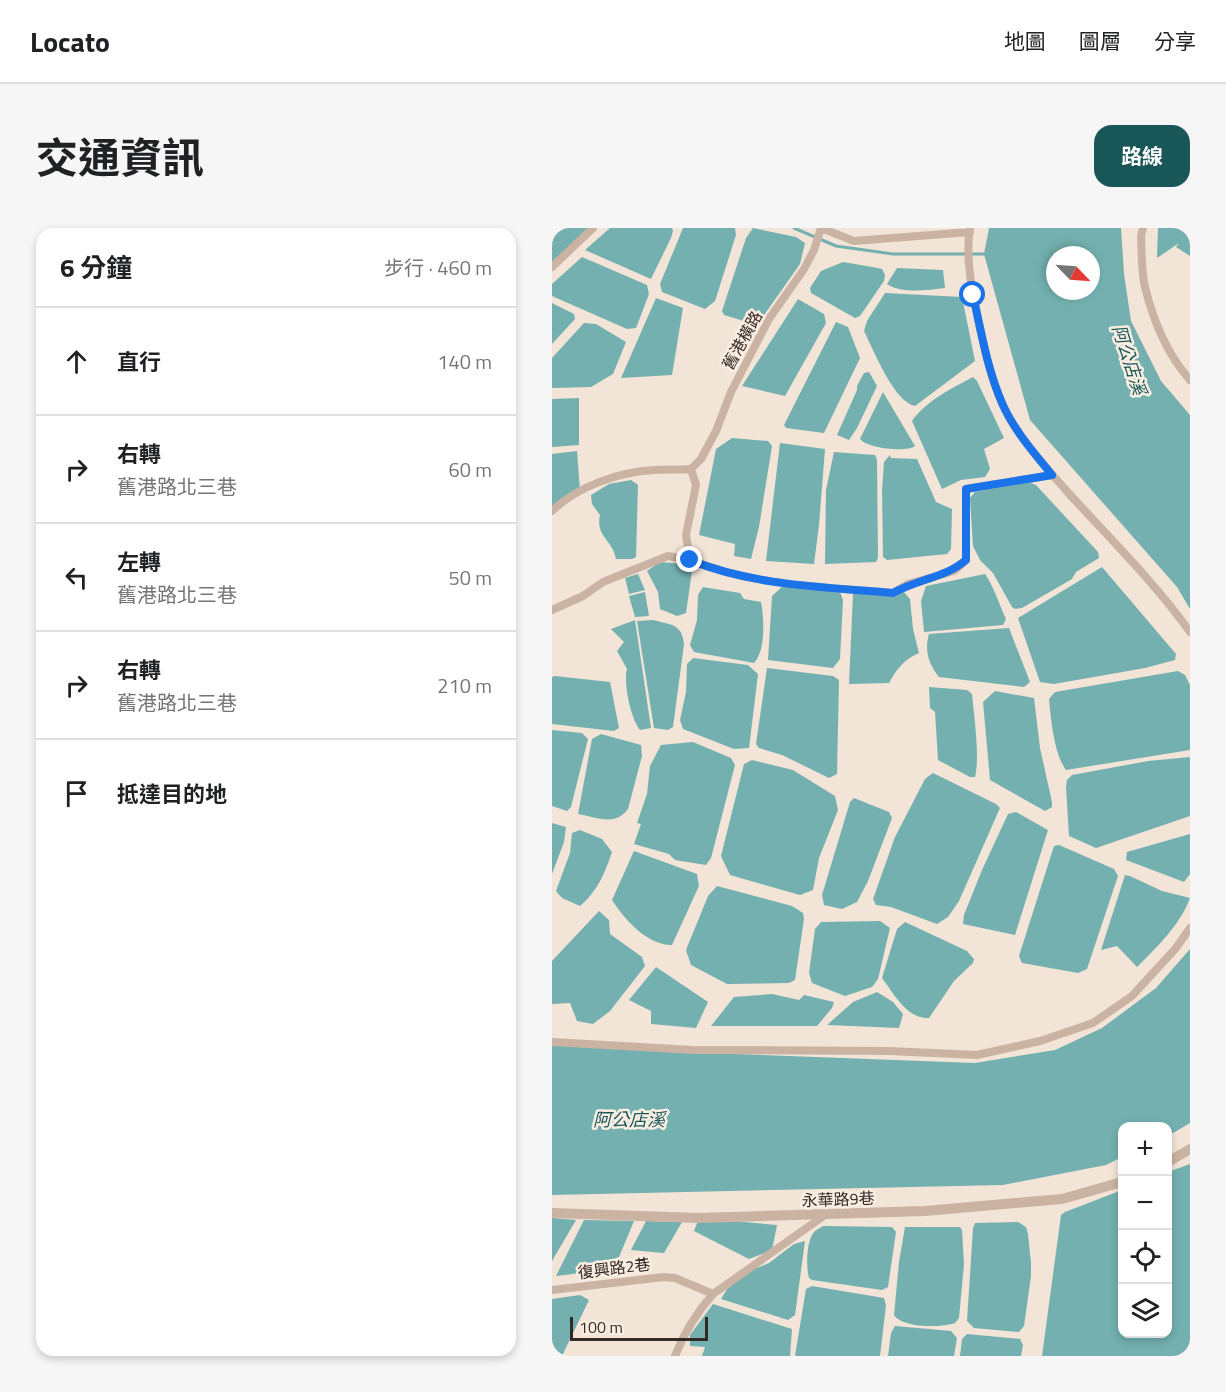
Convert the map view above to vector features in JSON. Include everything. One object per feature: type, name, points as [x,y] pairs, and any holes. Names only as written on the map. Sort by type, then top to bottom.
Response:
[{"type":"street","points":[[552,267],[593,228]]},
{"type":"street","name":"舊港橫路","points":[[691,469],[701,459],[716,431],[731,392],[770,319],[804,269],[814,250],[821,228],[854,241],[970,230]]},
{"type":"street","points":[[1143,228],[1141,236],[1145,286],[1162,337],[1190,380]]},
{"type":"street","points":[[970,230],[968,249],[973,295],[986,354],[1002,404],[1028,445],[1052,475],[1169,602],[1190,632]]},
{"type":"street","points":[[552,511],[562,501],[581,491],[621,475],[655,470],[691,469],[696,485],[686,535],[690,560]]},
{"type":"street","points":[[552,610],[583,596],[603,582],[668,556],[690,560],[714,570],[775,582],[893,593],[908,584],[954,570],[966,560],[966,489],[1052,475]]},
{"type":"street","points":[[552,1042],[693,1050],[889,1051],[976,1055],[1040,1041],[1093,1023],[1132,996],[1176,948],[1190,928]]},
{"type":"street","points":[[1172,1159],[1190,1149]]},
{"type":"street","name":"永華路9巷","points":[[552,1213],[699,1218],[926,1210],[1062,1199],[1118,1183]]},
{"type":"street","points":[[675,1356],[691,1325],[713,1294],[825,1215]]},
{"type":"street","name":"復興路2巷","points":[[552,1290],[664,1277],[675,1278],[713,1294]]},
{"type":"water","points":[[552,228],[589,228],[552,264]]},
{"type":"water","points":[[610,228],[672,228],[671,238],[651,279],[585,250]]},
{"type":"water","points":[[683,228],[735,228],[736,235],[715,301],[705,309],[662,292],[660,284]]},
{"type":"water","points":[[753,228],[796,237],[805,243],[800,264],[757,325],[724,315],[722,311],[746,238]]},
{"type":"water","name":"阿公店溪","points":[[989,228],[1121,228],[1124,274],[1131,321],[1161,381],[1190,415],[1190,609],[1177,587],[1030,420],[984,254]]},
{"type":"water","points":[[1158,228],[1190,228],[1190,256],[1176,247],[1179,243],[1157,258]]},
{"type":"water","points":[[582,257],[647,285],[649,294],[636,328],[627,329],[552,296],[552,284]]},
{"type":"water","points":[[843,262],[882,269],[885,275],[884,281],[860,316],[855,318],[811,293],[810,288],[821,271]]},
{"type":"water","points":[[897,268],[943,270],[945,288],[915,290],[893,287],[887,284]]},
{"type":"water","points":[[885,293],[962,297],[975,361],[915,406],[899,395],[892,385],[864,331],[867,321]]},
{"type":"water","points":[[656,298],[683,308],[672,375],[621,378]]},
{"type":"water","points":[[798,299],[824,314],[826,323],[785,396],[742,386]]},
{"type":"water","points":[[552,303],[574,314],[575,319],[552,344]]},
{"type":"water","points":[[836,322],[848,327],[860,358],[824,433],[786,428],[784,425]]},
{"type":"water","points":[[584,323],[596,324],[626,342],[613,374],[591,387],[552,388],[552,358]]},
{"type":"water","points":[[869,372],[877,386],[849,440],[837,435],[857,386],[864,373]]},
{"type":"water","points":[[973,377],[1004,438],[984,449],[990,469],[985,477],[961,480],[942,489],[912,421],[932,401]]},
{"type":"water","points":[[883,392],[915,446],[904,449],[887,449],[870,445],[860,439]]},
{"type":"water","points":[[579,398],[579,445],[552,447],[552,399]]},
{"type":"water","points":[[732,438],[768,441],[772,446],[759,527],[751,559],[734,556],[735,544],[699,535],[716,449]]},
{"type":"water","points":[[780,443],[825,449],[814,564],[766,561]]},
{"type":"water","points":[[577,451],[580,491],[552,506],[552,454]]},
{"type":"water","points":[[834,452],[875,455],[877,460],[878,558],[876,562],[825,564],[826,490]]},
{"type":"water","points":[[890,455],[891,458],[917,459],[936,502],[952,509],[951,549],[947,554],[887,560],[883,557],[882,490],[884,462]]},
{"type":"water","points":[[631,480],[638,485],[636,557],[616,559],[612,547],[600,528],[600,515],[592,504],[591,495],[609,484]]},
{"type":"water","points":[[1028,482],[1036,485],[1098,552],[1099,558],[1076,572],[1072,579],[1022,608],[1015,609],[993,573],[980,560],[973,546],[970,498],[975,492]]},
{"type":"water","points":[[660,562],[684,564],[692,571],[686,613],[677,616],[660,609],[658,592],[647,571]]},
{"type":"water","points":[[1102,567],[1176,654],[1175,660],[1145,668],[1054,684],[1040,682],[1018,618]]},
{"type":"water","points":[[638,574],[645,590],[629,594],[625,578]]},
{"type":"water","points":[[985,574],[1006,619],[1003,625],[924,632],[921,601],[926,586]]},
{"type":"water","points":[[783,586],[840,592],[843,600],[840,659],[833,668],[768,660],[772,596]]},
{"type":"water","points":[[703,587],[740,593],[744,599],[761,602],[762,643],[761,651],[754,663],[694,652],[690,645],[697,620],[698,595]]},
{"type":"water","points":[[903,591],[910,599],[913,629],[919,653],[901,665],[889,683],[849,684],[853,594]]},
{"type":"water","points":[[645,592],[649,616],[635,617],[629,596]]},
{"type":"water","points":[[635,620],[651,728],[640,730],[629,701],[626,683],[627,669],[617,651],[624,642],[611,629]]},
{"type":"water","points":[[653,620],[678,628],[684,644],[673,727],[668,730],[654,728],[637,621]]},
{"type":"water","points":[[1009,628],[1030,682],[1024,687],[939,677],[930,662],[927,652],[929,634]]},
{"type":"water","points":[[693,658],[748,665],[758,674],[749,748],[734,749],[683,729],[680,720],[686,692],[687,664]]},
{"type":"water","points":[[767,668],[833,676],[839,680],[837,774],[829,778],[782,755],[759,748],[756,744]]},
{"type":"water","points":[[1178,671],[1185,675],[1190,685],[1190,750],[1066,770],[1056,746],[1052,726],[1049,699],[1055,692]]},
{"type":"water","points":[[552,677],[610,682],[619,728],[614,731],[552,724]]},
{"type":"water","points":[[929,687],[967,690],[972,694],[977,748],[975,777],[970,777],[938,760],[935,712],[930,708]]},
{"type":"water","points":[[995,691],[1034,698],[1040,748],[1052,802],[1052,807],[1045,811],[990,780],[983,702]]},
{"type":"water","points":[[552,730],[582,733],[588,739],[571,807],[567,811],[552,806]]},
{"type":"water","points":[[601,734],[641,745],[642,756],[628,809],[623,815],[611,819],[578,814],[592,739]]},
{"type":"water","points":[[693,742],[731,758],[735,765],[711,858],[706,865],[675,860],[669,854],[634,844],[641,824],[637,823],[647,794],[650,766],[661,745]]},
{"type":"water","points":[[1190,757],[1190,816],[1096,848],[1069,836],[1066,787],[1067,780],[1072,775],[1148,761]]},
{"type":"water","points":[[752,760],[793,770],[835,796],[838,810],[819,858],[813,890],[800,895],[730,875],[721,856],[744,764]]},
{"type":"water","points":[[933,773],[1000,808],[959,901],[948,917],[937,924],[891,907],[876,905],[873,899],[895,837],[925,779]]},
{"type":"water","points":[[854,798],[889,812],[892,818],[868,881],[857,902],[842,909],[824,905],[822,895],[850,802]]},
{"type":"water","points":[[1016,812],[1048,830],[1015,935],[963,924],[964,915],[982,870],[1008,814]]},
{"type":"water","points":[[552,823],[566,827],[564,842],[552,874]]},
{"type":"water","points":[[580,830],[602,839],[612,852],[600,882],[580,906],[562,898],[556,891],[570,853],[572,833]]},
{"type":"water","points":[[1190,834],[1190,874],[1184,882],[1126,860],[1127,852]]},
{"type":"water","points":[[1059,845],[1114,869],[1118,876],[1087,969],[1078,973],[1022,963],[1019,956],[1054,846]]},
{"type":"water","points":[[634,851],[697,874],[699,886],[672,945],[654,941],[645,936],[630,923],[612,900]]},
{"type":"water","points":[[1125,875],[1162,891],[1190,898],[1174,926],[1137,967],[1117,946],[1101,950]]},
{"type":"water","points":[[717,886],[792,906],[803,913],[795,980],[789,983],[727,984],[691,965],[686,950],[708,896]]},
{"type":"water","points":[[599,911],[609,920],[610,934],[642,957],[645,966],[610,1011],[593,1024],[577,1021],[570,1003],[552,1004],[552,961]]},
{"type":"water","points":[[880,921],[890,928],[878,979],[872,987],[845,996],[812,983],[809,973],[815,929],[821,922]]},
{"type":"water","points":[[905,922],[967,951],[974,959],[973,963],[954,981],[929,1018],[921,1017],[908,1010],[882,978],[897,929]]},
{"type":"water","name":"阿公店溪","points":[[1190,949],[1190,1123],[1172,1134],[1172,1122],[1118,1122],[1118,1159],[1106,1165],[1003,1185],[552,1195],[552,1045],[975,1063],[1055,1050],[1102,1028],[1156,988]]},
{"type":"water","points":[[656,967],[708,1002],[696,1028],[651,1024],[651,1011],[629,1000]]},
{"type":"water","points":[[877,992],[893,1002],[903,1014],[899,1028],[827,1025],[853,1002]]},
{"type":"water","points":[[772,994],[799,1000],[804,995],[834,1002],[832,1008],[817,1026],[711,1026],[734,997]]},
{"type":"water","points":[[1190,1164],[1190,1356],[1042,1356],[1061,1215],[1118,1192],[1118,1338],[1172,1338],[1172,1171]]},
{"type":"water","points":[[552,1218],[576,1220],[552,1261]]},
{"type":"water","points":[[699,1218],[777,1225],[772,1250],[749,1259],[694,1231]]},
{"type":"water","points":[[584,1220],[634,1221],[614,1269],[556,1276]]},
{"type":"water","points":[[646,1221],[682,1222],[664,1253],[631,1250]]},
{"type":"water","points":[[1018,1222],[1026,1227],[1031,1263],[1024,1326],[1019,1332],[974,1328],[967,1321],[975,1223]]},
{"type":"water","points":[[823,1226],[892,1227],[896,1232],[888,1287],[882,1290],[809,1278],[807,1261],[809,1242],[814,1232]]},
{"type":"water","points":[[905,1227],[960,1227],[962,1230],[964,1264],[959,1318],[955,1323],[941,1326],[913,1325],[894,1315]]},
{"type":"water","points":[[805,1241],[795,1315],[788,1320],[721,1299],[727,1289],[752,1270],[769,1263],[794,1244]]},
{"type":"water","points":[[812,1286],[884,1298],[886,1305],[880,1356],[795,1356],[806,1289]]},
{"type":"water","points":[[580,1295],[589,1300],[562,1356],[552,1356],[552,1299]]},
{"type":"water","points":[[713,1304],[792,1329],[790,1356],[702,1356],[705,1347],[690,1346],[690,1335]]},
{"type":"water","points":[[895,1326],[951,1331],[957,1338],[954,1356],[888,1356],[891,1333]]},
{"type":"water","points":[[967,1334],[1020,1339],[1023,1345],[1021,1356],[960,1356],[962,1339]]},
{"type":"waterway","points":[[794,228],[836,246],[893,254],[984,254]]},
{"type":"route","points":[[690,560],[714,570],[775,582],[893,593],[908,584],[954,570],[966,560],[966,489],[1052,475],[1028,445],[1002,404],[986,354],[973,295]]}]
